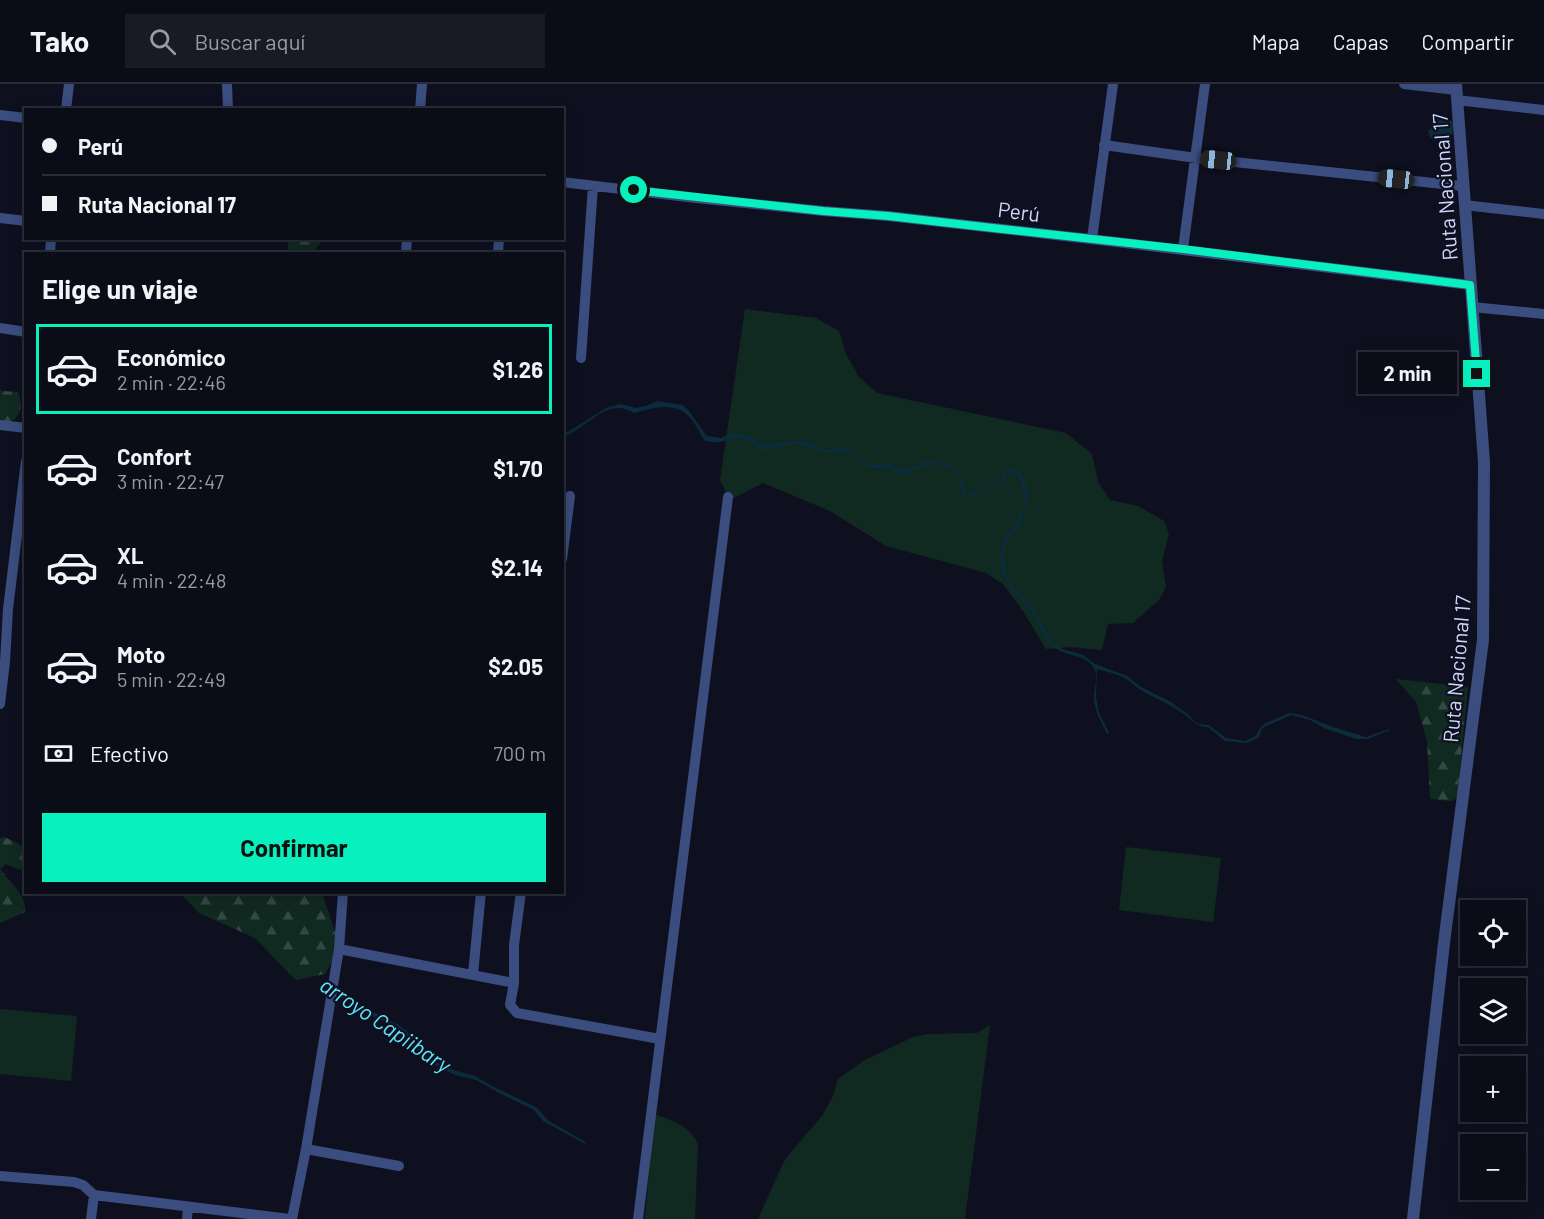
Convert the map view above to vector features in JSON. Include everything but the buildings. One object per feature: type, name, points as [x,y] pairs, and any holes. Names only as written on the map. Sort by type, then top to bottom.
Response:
[{"type":"street","points":[[66,108],[69,84]]},
{"type":"street","points":[[227,84],[228,108]]},
{"type":"street","points":[[420,108],[422,84]]},
{"type":"street","points":[[1092,239],[1113,84]]},
{"type":"street","points":[[1183,249],[1205,84]]},
{"type":"street","points":[[1404,84],[1456,91],[1544,110]]},
{"type":"street","name":"Ruta Nacional 17","points":[[1413,1219],[1445,932],[1483,640],[1484,462],[1456,91]]},
{"type":"street","points":[[0,114],[24,118]]},
{"type":"street","points":[[1104,146],[1462,186]]},
{"type":"street","name":"Perú","points":[[564,182],[1183,249],[1470,285]]},
{"type":"street","points":[[580,358],[593,186]]},
{"type":"street","points":[[1464,205],[1544,214]]},
{"type":"street","points":[[0,218],[24,221]]},
{"type":"street","points":[[1472,307],[1544,314]]},
{"type":"street","points":[[0,328],[24,332]]},
{"type":"street","points":[[0,425],[24,428]]},
{"type":"street","points":[[0,704],[8,609],[24,477]]},
{"type":"street","points":[[564,543],[570,496]]},
{"type":"street","points":[[638,1219],[728,497]]},
{"type":"street","points":[[0,1176],[74,1182],[83,1185],[94,1195],[291,1219],[306,1149],[339,949],[343,894]]},
{"type":"street","points":[[473,974],[481,894]]},
{"type":"street","points":[[521,894],[514,945],[514,983],[510,1005],[517,1012],[660,1039]]},
{"type":"street","points":[[339,949],[514,983]]},
{"type":"street","points":[[306,1149],[399,1166]]},
{"type":"street","points":[[92,1219],[94,1195]]},
{"type":"street","points":[[187,1219],[188,1207]]},
{"type":"green space","points":[[288,240],[322,240],[315,250],[297,252],[288,249]]},
{"type":"green space","points":[[745,309],[816,318],[839,331],[846,354],[859,377],[877,393],[1066,433],[1092,454],[1098,482],[1110,500],[1138,506],[1164,521],[1169,534],[1162,561],[1166,587],[1159,600],[1133,623],[1108,624],[1102,650],[1071,647],[1046,649],[1003,584],[986,573],[886,546],[830,511],[763,483],[730,500],[720,480]]},
{"type":"green space","points":[[0,389],[18,392],[20,397],[19,414],[8,424],[0,421]]},
{"type":"green space","points":[[1396,679],[1468,687],[1457,798],[1451,801],[1430,799],[1427,741],[1416,702]]},
{"type":"green space","points":[[4,837],[15,842],[24,850],[24,867],[20,870],[6,864],[0,869],[0,838]]},
{"type":"green space","points":[[1126,847],[1221,858],[1213,922],[1119,910]]},
{"type":"green space","points":[[0,869],[21,895],[25,912],[0,923]]},
{"type":"green space","points":[[181,894],[322,894],[340,947],[325,974],[296,980],[255,938],[199,913]]},
{"type":"green space","points":[[0,1009],[77,1016],[71,1081],[0,1074]]},
{"type":"green space","points":[[990,1025],[965,1219],[758,1219],[785,1159],[822,1116],[833,1096],[838,1079],[865,1060],[913,1037],[928,1034],[977,1033]]},
{"type":"green space","points":[[654,1114],[685,1128],[698,1144],[695,1219],[645,1219]]},
{"type":"water","points":[[1439,117],[1452,121],[1454,126],[1449,140],[1441,142],[1434,141],[1428,131],[1433,125],[1430,121],[1432,118]]},
{"type":"water","points":[[657,401],[683,405],[707,436],[721,438],[729,434],[740,434],[749,436],[762,446],[790,441],[811,443],[828,450],[844,448],[872,465],[888,463],[905,470],[927,461],[951,465],[961,477],[965,493],[968,495],[1000,480],[1006,470],[1011,468],[1019,471],[1028,495],[1021,523],[1005,547],[1003,558],[1008,581],[1038,616],[1051,641],[1062,649],[1083,655],[1095,664],[1127,676],[1141,687],[1171,702],[1195,722],[1209,725],[1226,738],[1245,741],[1256,736],[1260,728],[1266,723],[1289,713],[1302,715],[1366,737],[1390,730],[1368,739],[1356,739],[1324,728],[1310,720],[1291,715],[1262,728],[1259,737],[1247,743],[1225,741],[1208,727],[1198,725],[1179,710],[1139,689],[1125,678],[1097,669],[1096,697],[1099,713],[1109,733],[1107,734],[1095,704],[1095,669],[1084,659],[1063,652],[1046,639],[1035,617],[1009,586],[1003,574],[1001,551],[1003,543],[1020,515],[1024,499],[1022,483],[1011,471],[1007,472],[1002,482],[965,498],[957,474],[947,466],[926,465],[903,474],[888,467],[873,468],[849,454],[826,453],[801,445],[790,444],[766,450],[741,438],[719,442],[705,441],[686,414],[665,407],[634,413],[615,408],[607,410],[574,432],[564,435],[564,432],[568,432],[606,408],[621,404],[635,408]]},
{"type":"water","points":[[341,994],[399,1025],[408,1032],[423,1054],[453,1070],[475,1076],[536,1107],[549,1121],[586,1142],[585,1144],[543,1121],[534,1110],[476,1080],[455,1075],[437,1066],[420,1055],[397,1027],[363,1012],[339,997]]},
{"type":"route","points":[[634,190],[1183,249],[1470,285],[1477,374]]},
{"type":"water label","name":"arroyo Capiibary","points":[[386,1024]]}]
